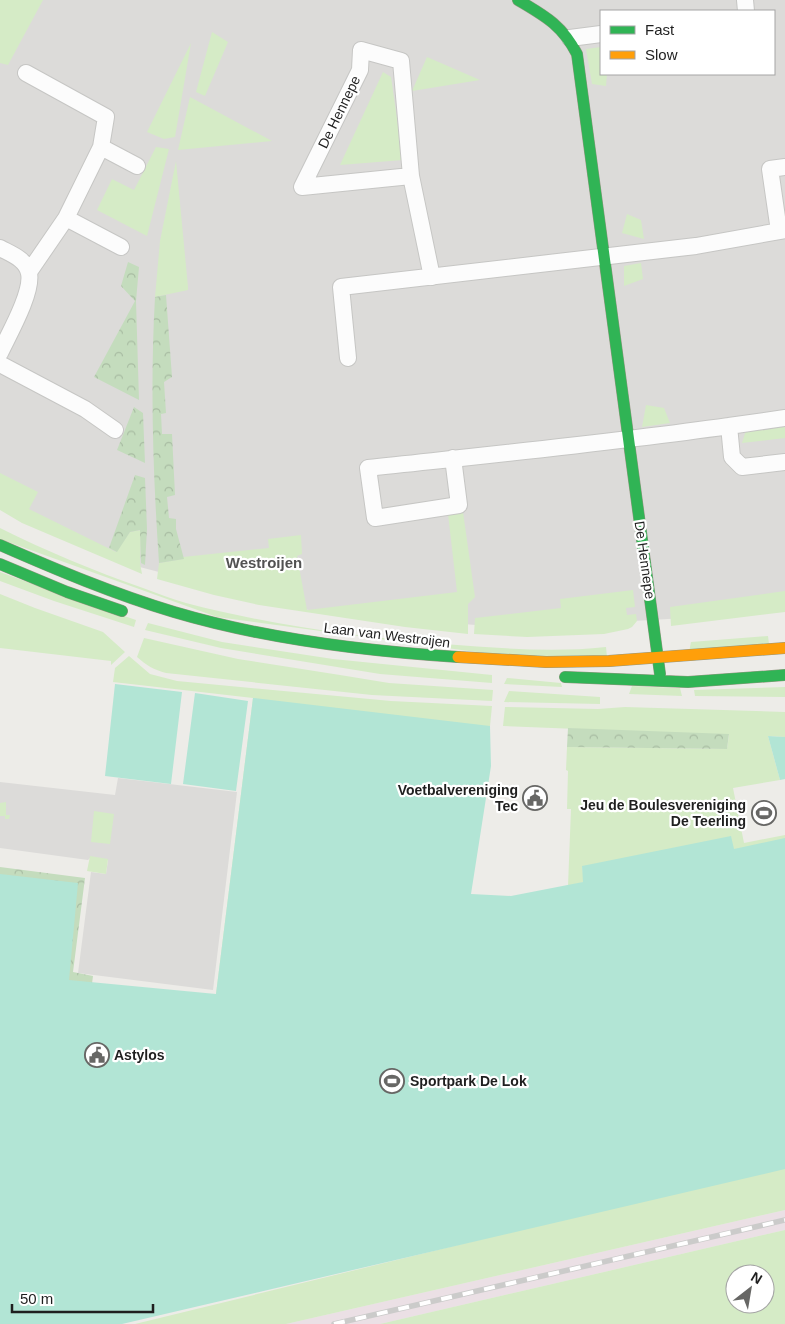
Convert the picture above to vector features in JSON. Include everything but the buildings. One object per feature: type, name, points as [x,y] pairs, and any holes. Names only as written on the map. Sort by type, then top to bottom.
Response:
[{"type":"street","name":"De Hennepe","points":[[518,0],[556,21],[570,38],[577,54],[661,681]]},
{"type":"street","points":[[570,38],[600,34]]},
{"type":"street","name":"De Hennepe","points":[[411,176],[302,187],[360,70],[361,50],[401,61],[411,176],[432,277]]},
{"type":"street","points":[[0,353],[26,298],[29,272],[66,218],[100,147],[106,117],[26,73]]},
{"type":"street","points":[[100,147],[137,166]]},
{"type":"street","points":[[348,358],[340,287],[696,246],[782,230],[770,169],[785,167]]},
{"type":"street","points":[[66,218],[121,247]]},
{"type":"street","points":[[0,248],[20,258],[29,272]]},
{"type":"street","points":[[0,364],[85,409],[115,430]]},
{"type":"street","points":[[453,458],[460,505],[374,518],[368,468],[453,458],[628,439],[785,418]]},
{"type":"street","points":[[729,426],[732,458],[742,467],[785,462]]},
{"type":"street","name":"Laan van Westroijen","points":[[0,545],[148,603],[199,618],[305,640],[430,656],[541,662],[658,658],[785,648]]},
{"type":"street","points":[[0,564],[67,592],[135,615]]},
{"type":"street","name":"Laan van Westroijen","points":[[236,640],[367,659],[460,668]]},
{"type":"street","points":[[553,676],[688,682],[785,675]]},
{"type":"shaded area","points":[[0,0],[785,0],[785,606],[685,618],[513,628],[300,609],[136,566],[0,496]]},
{"type":"shaded area","points":[[118,778],[237,792],[213,990],[78,973],[91,872],[106,874],[108,860],[91,857],[88,860],[0,848],[0,782],[115,795]]},
{"type":"shaded area","points":[[785,1210],[785,1230],[380,1324],[286,1324]]},
{"type":"green space","points":[[0,0],[43,0],[8,65],[0,63]]},
{"type":"green space","points":[[212,32],[228,42],[205,96],[196,92]]},
{"type":"green space","points":[[191,43],[175,137],[164,139],[147,132]]},
{"type":"green space","points":[[600,47],[600,75],[607,75],[606,86],[592,84],[586,49]]},
{"type":"green space","points":[[427,57],[480,80],[412,91]]},
{"type":"green space","points":[[383,72],[391,77],[403,160],[340,165]]},
{"type":"green space","points":[[190,97],[272,141],[178,150]]},
{"type":"green space","points":[[156,147],[169,149],[147,236],[97,210],[112,179],[134,190]]},
{"type":"green space","points":[[176,161],[188,290],[155,297],[160,241]]},
{"type":"green space","points":[[627,214],[641,220],[644,239],[622,233]]},
{"type":"green space","points":[[128,262],[139,267],[136,301],[139,400],[94,377],[135,301],[121,286]]},
{"type":"green space","points":[[641,263],[643,279],[624,286],[624,266]]},
{"type":"green space","points":[[166,295],[172,377],[164,382],[166,413],[161,414],[162,434],[172,434],[175,495],[167,497],[169,518],[176,519],[176,529],[184,559],[159,563],[153,430],[153,330],[155,297]]},
{"type":"green space","points":[[646,405],[664,408],[670,423],[642,427]]},
{"type":"green space","points":[[134,407],[143,413],[145,463],[117,450]]},
{"type":"green space","points":[[785,426],[785,438],[742,443],[746,430]]},
{"type":"green space","points":[[0,473],[38,492],[29,509],[116,552],[130,532],[141,530],[140,563],[142,574],[22,523],[0,510]]},
{"type":"green space","points":[[135,475],[145,478],[147,529],[145,565],[141,563],[140,530],[130,532],[117,552],[109,548]]},
{"type":"green space","points":[[463,512],[475,597],[468,604],[468,634],[405,627],[259,605],[157,579],[159,563],[183,559],[183,557],[269,548],[268,539],[301,535],[302,554],[297,556],[307,610],[457,592],[448,514]]},
{"type":"green space","points":[[0,528],[106,575],[164,596],[250,618],[347,634],[444,644],[545,650],[606,647],[607,657],[506,656],[217,617],[0,539]]},
{"type":"green space","points":[[0,572],[136,620],[134,627],[0,581]]},
{"type":"green space","points":[[633,590],[635,607],[626,608],[627,615],[636,614],[637,621],[628,629],[604,634],[527,637],[474,634],[475,618],[561,608],[560,599]]},
{"type":"green space","points":[[785,591],[785,612],[671,626],[670,607]]},
{"type":"green space","points":[[0,594],[103,632],[125,652],[111,665],[111,661],[0,648]]},
{"type":"green space","points":[[148,623],[222,642],[333,659],[492,675],[492,683],[380,674],[221,648],[145,630]]},
{"type":"green space","points":[[768,636],[769,644],[689,652],[691,642]]},
{"type":"green space","points":[[144,638],[238,659],[389,683],[493,690],[492,701],[372,695],[166,673],[150,667],[137,657]]},
{"type":"green space","points":[[129,656],[150,674],[177,681],[391,701],[492,706],[490,726],[239,1004],[216,994],[253,698],[113,682],[115,668]]},
{"type":"green space","points":[[507,678],[561,683],[562,687],[504,684]]},
{"type":"green space","points":[[115,684],[182,692],[171,784],[105,776]]},
{"type":"green space","points":[[632,686],[680,688],[682,696],[629,694]]},
{"type":"green space","points":[[785,687],[785,697],[695,696],[694,690]]},
{"type":"green space","points":[[509,691],[600,697],[600,704],[504,702]]},
{"type":"green space","points":[[195,693],[248,701],[236,791],[183,784]]},
{"type":"green space","name":"Sportpark De Lok","points":[[253,698],[490,726],[491,766],[471,894],[511,896],[583,882],[582,866],[731,836],[734,849],[785,838],[785,1169],[122,1324],[0,1324],[0,874],[78,883],[69,980],[216,994]]},
{"type":"green space","points":[[505,707],[598,709],[625,707],[785,712],[785,737],[768,736],[780,780],[733,788],[744,843],[785,835],[782,1157],[582,866],[584,882],[568,886],[571,809],[567,809],[567,747],[727,749],[729,735],[503,726]]},
{"type":"green space","points":[[568,728],[729,734],[727,749],[567,747]]},
{"type":"green space","points":[[768,736],[785,737],[785,779],[780,780]]},
{"type":"green space","points":[[6,802],[6,815],[10,815],[9,819],[5,819],[5,816],[0,816],[0,803]]},
{"type":"green space","points":[[94,811],[114,814],[110,844],[91,842]]},
{"type":"green space","points":[[90,856],[108,859],[106,874],[87,871]]},
{"type":"green space","points":[[0,867],[85,878],[73,972],[93,976],[91,991],[53,986],[0,899]]},
{"type":"green space","points":[[785,1168],[785,1210],[286,1324],[135,1324],[568,1218]]},
{"type":"green space","points":[[785,1230],[785,1324],[380,1324]]},
{"type":"railway","points":[[334,1324],[785,1220]]},
{"type":"traffic: fast","points":[[518,0],[545,16],[559,28],[577,54],[660,674]]},
{"type":"traffic: fast","points":[[0,545],[64,572],[152,605],[243,630],[350,647],[458,657]]},
{"type":"traffic: fast","points":[[0,564],[67,592],[122,611]]},
{"type":"traffic: fast","points":[[565,677],[688,682],[785,675]]},
{"type":"traffic: slow","points":[[458,657],[546,662],[609,661],[785,648]]},
{"type":"place","name":"Voetbalvereniging Tec","points":[[535,798]]},
{"type":"place","name":"Jeu de Boulesvereniging De Teerling","points":[[764,813]]},
{"type":"place","name":"Astylos","points":[[97,1055]]},
{"type":"place","name":"Sportpark De Lok","points":[[392,1081]]},
{"type":"district","name":"Westroijen","points":[[264,563]]}]
